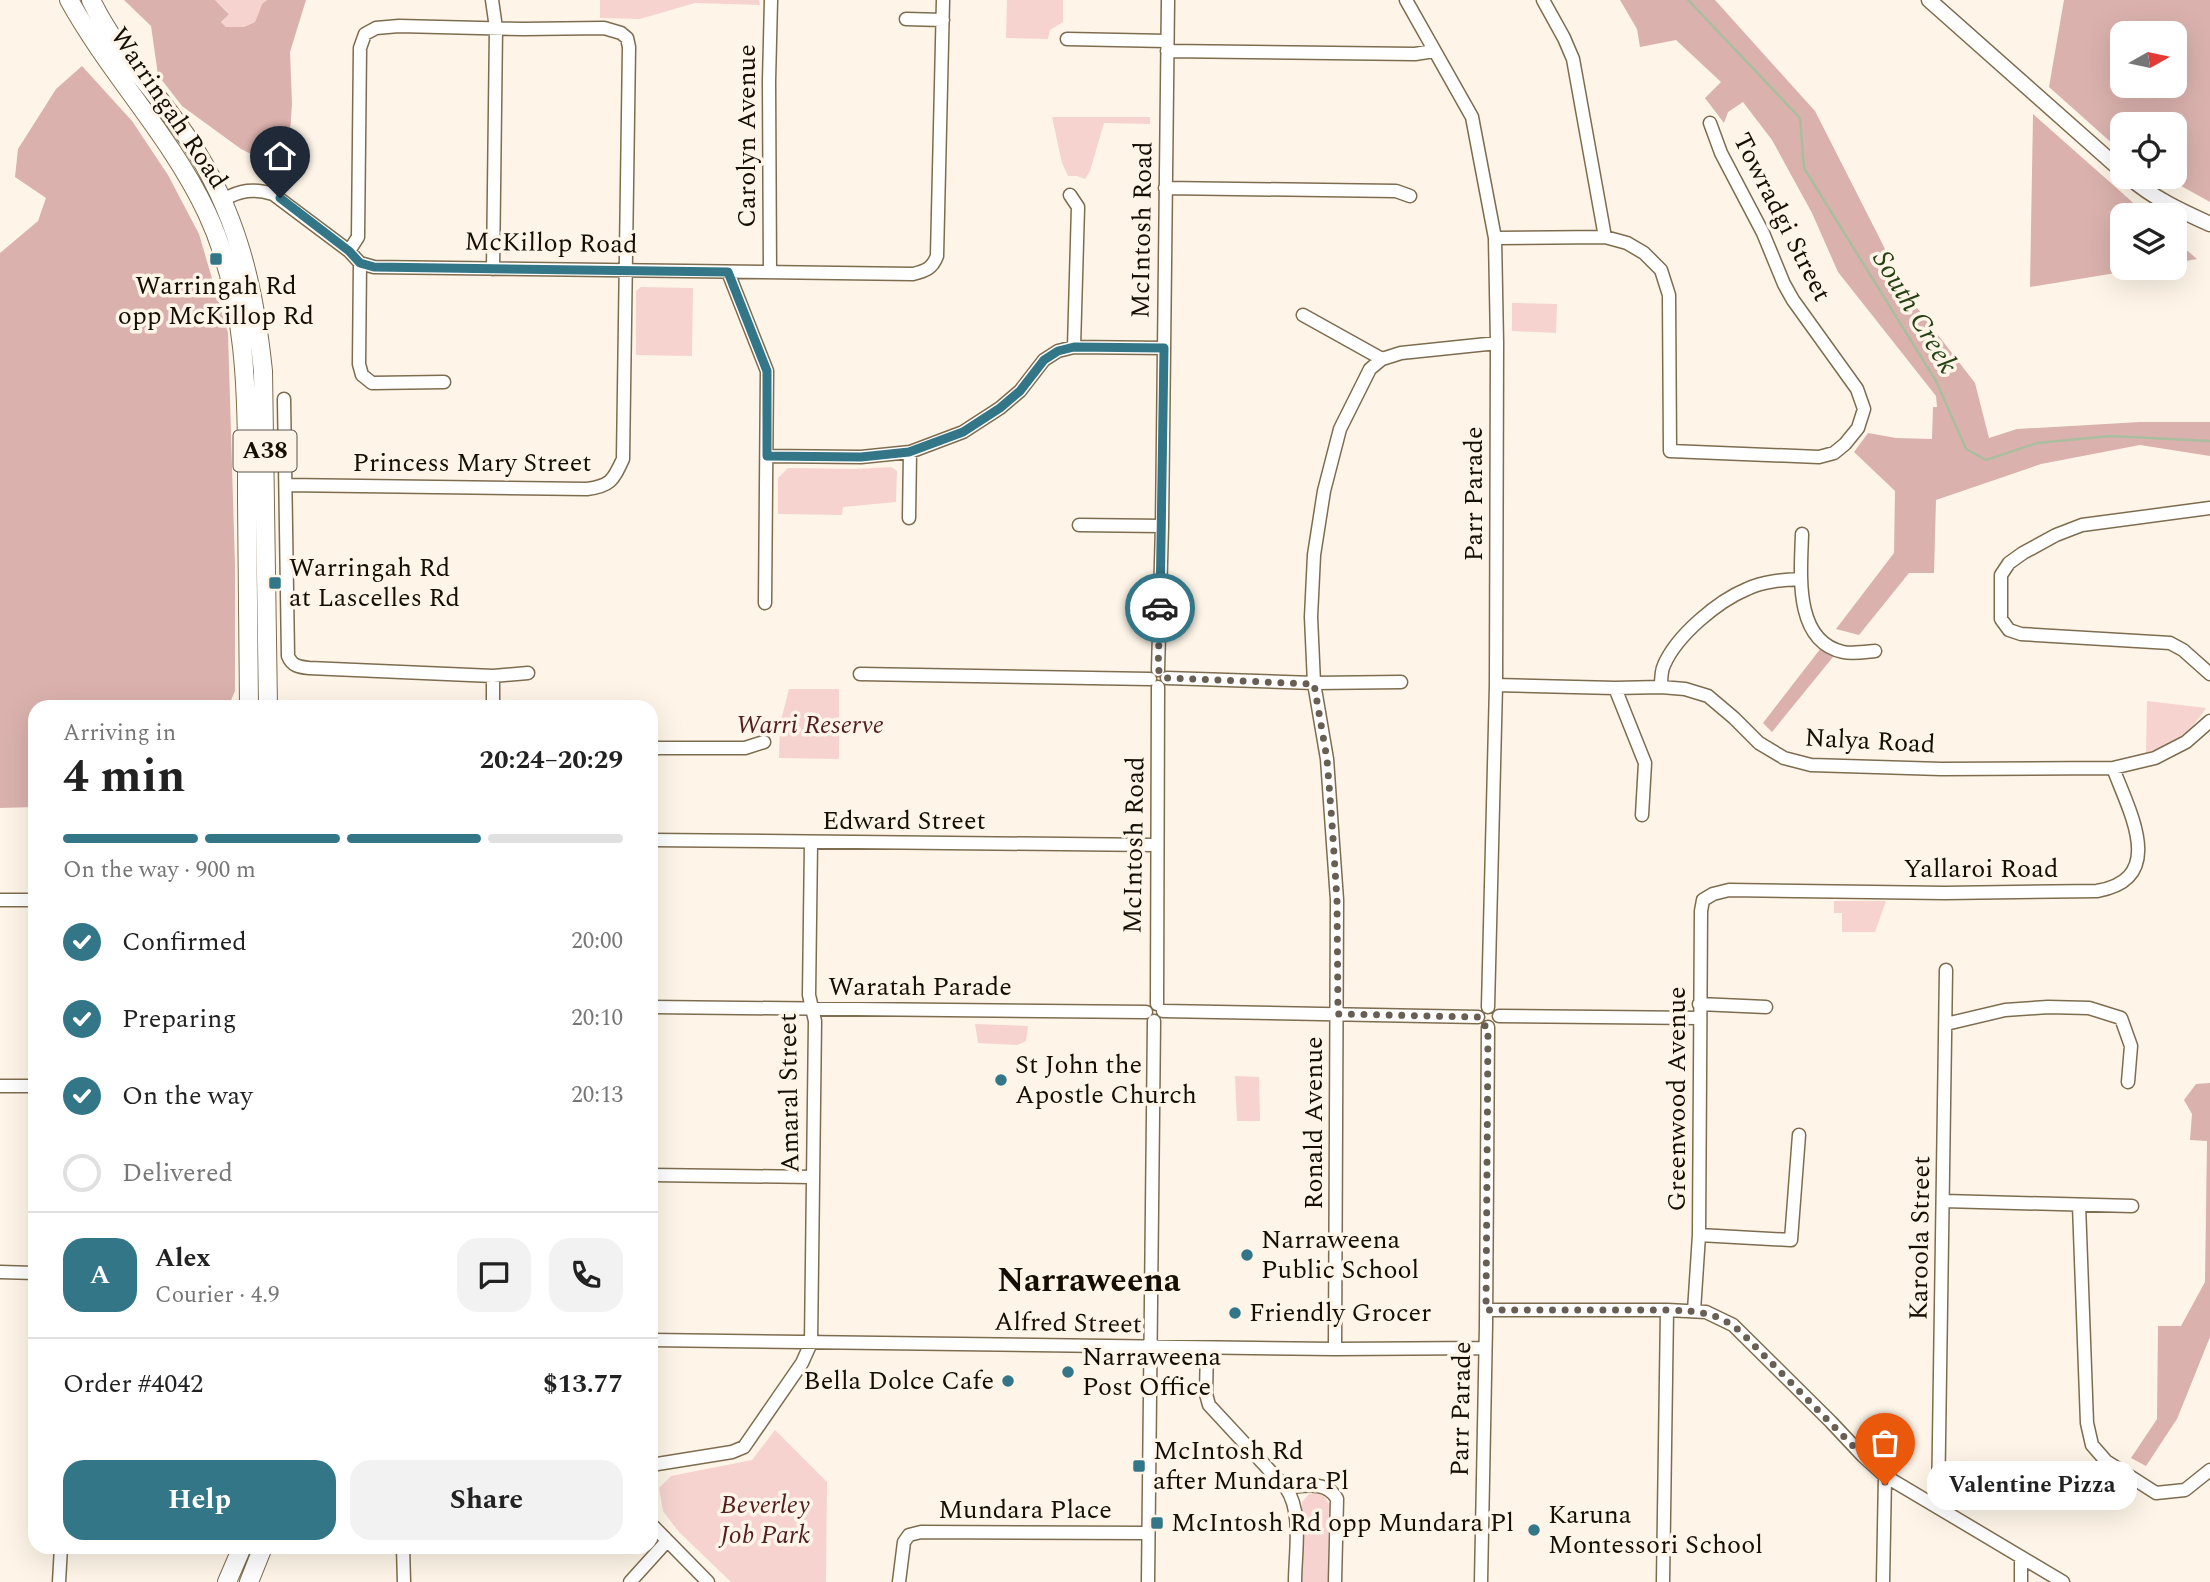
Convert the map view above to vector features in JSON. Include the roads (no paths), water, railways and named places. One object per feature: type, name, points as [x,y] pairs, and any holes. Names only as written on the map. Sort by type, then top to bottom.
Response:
[{"type":"highway","name":"Warringah Road","points":[[69,0],[102,54],[155,126],[206,210],[231,280],[240,326],[247,413],[249,700]]},
{"type":"highway","name":"Warringah Road","points":[[91,0],[113,39],[188,139],[206,168],[223,200],[244,255],[252,288],[263,371],[268,700]]},
{"type":"highway","points":[[206,210],[223,200]]},
{"type":"highway","points":[[227,1582],[240,1554]]},
{"type":"highway","points":[[250,1582],[260,1554]]},
{"type":"main road","points":[[1929,0],[2110,160]]},
{"type":"main road","points":[[2146,189],[2162,201],[2210,224]]},
{"type":"street","points":[[492,0],[496,29],[493,269]]},
{"type":"street","name":"Carolyn Avenue","points":[[770,272],[771,0]]},
{"type":"street","points":[[906,19],[943,20],[943,0]]},
{"type":"street","name":"McIntosh Road","points":[[1148,1582],[1168,0]]},
{"type":"street","name":"Parr Parade","points":[[1406,0],[1472,117],[1495,238],[1496,685],[1488,1007]]},
{"type":"street","points":[[1543,0],[1573,59],[1605,237]]},
{"type":"street","name":"McKillop Road","points":[[360,263],[374,267],[625,271],[913,274],[926,271],[937,256],[943,20]]},
{"type":"street","points":[[349,251],[358,237],[360,48],[365,34],[376,28],[400,26],[496,29]]},
{"type":"street","name":"Princess Mary Street","points":[[286,485],[587,489],[603,487],[610,483],[623,459],[627,38],[621,33],[604,28],[496,29]]},
{"type":"street","points":[[1067,39],[1167,46],[1415,54],[1434,51]]},
{"type":"street","name":"Towradgi Street","points":[[1495,238],[1605,237],[1627,243],[1644,253],[1661,270],[1669,295],[1670,451],[1819,457],[1834,453],[1858,428],[1864,409],[1857,388],[1788,292],[1763,233],[1721,153],[1710,123]]},
{"type":"street","points":[[1165,188],[1396,191],[1410,195]]},
{"type":"street","points":[[223,200],[247,190],[273,194],[349,251],[360,263],[359,364],[362,375],[372,383],[444,382]]},
{"type":"street","points":[[1070,195],[1078,207],[1074,347]]},
{"type":"street","points":[[728,272],[767,371],[765,603]]},
{"type":"street","points":[[1303,315],[1382,359],[1401,353],[1497,343]]},
{"type":"street","points":[[767,456],[861,457],[909,452],[952,437],[975,425],[1010,401],[1038,366],[1058,351],[1074,347],[1164,348]]},
{"type":"street","name":"Ronald Avenue","points":[[1335,1349],[1337,900],[1327,759],[1314,684],[1311,617],[1314,555],[1324,491],[1340,429],[1370,369],[1382,359]]},
{"type":"street","points":[[284,399],[288,656],[294,665],[494,677],[528,673]]},
{"type":"street","points":[[909,452],[909,518]]},
{"type":"street","points":[[2210,508],[2082,525],[2056,535],[2023,553],[2009,564],[2001,575],[2001,619],[2009,630],[2021,635],[2170,643],[2183,650],[2210,674]]},
{"type":"street","points":[[1079,525],[1162,526]]},
{"type":"street","points":[[1802,534],[1801,596],[1807,618],[1821,640],[1841,652],[1875,651]]},
{"type":"street","points":[[1661,687],[1662,667],[1676,645],[1720,603],[1749,588],[1779,580],[1801,579]]},
{"type":"street","points":[[267,611],[289,610]]},
{"type":"street","points":[[860,674],[1158,678],[1314,684],[1401,682]]},
{"type":"street","points":[[493,700],[494,677]]},
{"type":"street","name":"Nalya Road","points":[[1496,685],[1685,689],[1708,696],[1759,743],[1784,758],[1811,765],[1941,769],[2113,768],[2155,758],[2186,742],[2210,721]]},
{"type":"street","points":[[1615,688],[1645,763],[1642,815]]},
{"type":"street","points":[[658,748],[745,748],[764,742]]},
{"type":"street","name":"Yallaroi Road","points":[[1713,894],[1729,890],[1945,893],[2097,891],[2114,888],[2132,874],[2140,853],[2138,836],[2113,768]]},
{"type":"street","name":"Edward Street","points":[[658,840],[1156,845]]},
{"type":"street","name":"Amaral Street","points":[[811,843],[809,995],[815,1021],[811,1343]]},
{"type":"street","name":"Greenwood Avenue","points":[[1695,1311],[1699,1235],[1701,911],[1703,900],[1713,894]]},
{"type":"street","points":[[0,900],[28,900]]},
{"type":"street","name":"Karoola Street","points":[[1938,1507],[1946,970]]},
{"type":"street","points":[[1699,1004],[1766,1007]]},
{"type":"street","name":"Waratah Parade","points":[[658,1007],[1478,1017]]},
{"type":"street","points":[[1488,1007],[1495,1009],[1499,1016],[1496,1023],[1488,1027],[1481,1024],[1478,1017],[1481,1010],[1488,1007]]},
{"type":"street","points":[[1946,1024],[2005,1010],[2048,1007],[2089,1008],[2121,1018],[2131,1046],[2128,1082]]},
{"type":"street","points":[[1499,1016],[1699,1018]]},
{"type":"street","name":"Parr Parade","points":[[1481,1582],[1488,1027]]},
{"type":"street","points":[[0,1086],[28,1086]]},
{"type":"street","points":[[1699,1235],[1791,1240],[1799,1135]]},
{"type":"street","points":[[658,1175],[813,1177]]},
{"type":"street","points":[[1944,1201],[2132,1206]]},
{"type":"street","points":[[2079,1205],[2087,1423],[2092,1445],[2106,1461],[2156,1493],[2185,1490],[2210,1470]]},
{"type":"street","points":[[0,1272],[28,1273]]},
{"type":"street","points":[[1486,1310],[1667,1310],[1695,1311],[1717,1316],[1738,1328],[1885,1476],[2063,1582]]},
{"type":"street","points":[[1663,1582],[1667,1310]]},
{"type":"street","name":"Alfred Street","points":[[658,1340],[1207,1348],[1485,1348]]},
{"type":"street","points":[[658,1464],[732,1452],[744,1447],[802,1363],[811,1343]]},
{"type":"street","points":[[1207,1348],[1206,1394],[1209,1405],[1293,1497],[1296,1509],[1294,1582]]},
{"type":"street","points":[[1883,1582],[1885,1476]]},
{"type":"street","points":[[1286,1488],[1324,1487],[1332,1490],[1337,1499],[1335,1582]]},
{"type":"street","points":[[658,1531],[708,1582]]},
{"type":"street","name":"Mundara Place","points":[[899,1582],[905,1542],[909,1535],[921,1532],[1149,1533]]},
{"type":"street","points":[[658,1551],[667,1541]]},
{"type":"street","points":[[59,1582],[61,1554]]},
{"type":"street","points":[[403,1554],[404,1582]]},
{"type":"street","points":[[630,1582],[655,1554]]},
{"type":"street","points":[[2021,1557],[2021,1582]]},
{"type":"waterway","name":"South Creek","points":[[1688,0],[1800,118],[1804,168],[1936,381],[1966,449],[1986,460],[2037,443],[2110,436],[2210,441]]},
{"type":"place","name":"Warringah Rd opp McKillop Rd","points":[[216,259]]},
{"type":"place","name":"Warringah Rd at Lascelles Rd","points":[[275,583]]},
{"type":"place","name":"St John the Apostle Church","points":[[1001,1080]]},
{"type":"place","name":"Narraweena Public School","points":[[1247,1255]]},
{"type":"place","name":"Friendly Grocer","points":[[1235,1313]]},
{"type":"place","name":"Narraweena Post Office","points":[[1068,1372]]},
{"type":"place","name":"Bella Dolce Cafe","points":[[1008,1381]]},
{"type":"place","name":"McIntosh Rd after Mundara Pl","points":[[1139,1466]]},
{"type":"place","name":"Valentine Pizza","points":[[1885,1485]]},
{"type":"place","name":"McIntosh Rd opp Mundara Pl","points":[[1157,1523]]},
{"type":"place","name":"Karuna Montessori School","points":[[1534,1530]]},
{"type":"district","name":"Narraweena","points":[[1089,1281]]},
{"type":"park label","name":"Warri Reserve","points":[[810,725]]},
{"type":"park label","name":"Beverley Job Park","points":[[765,1520]]}]
